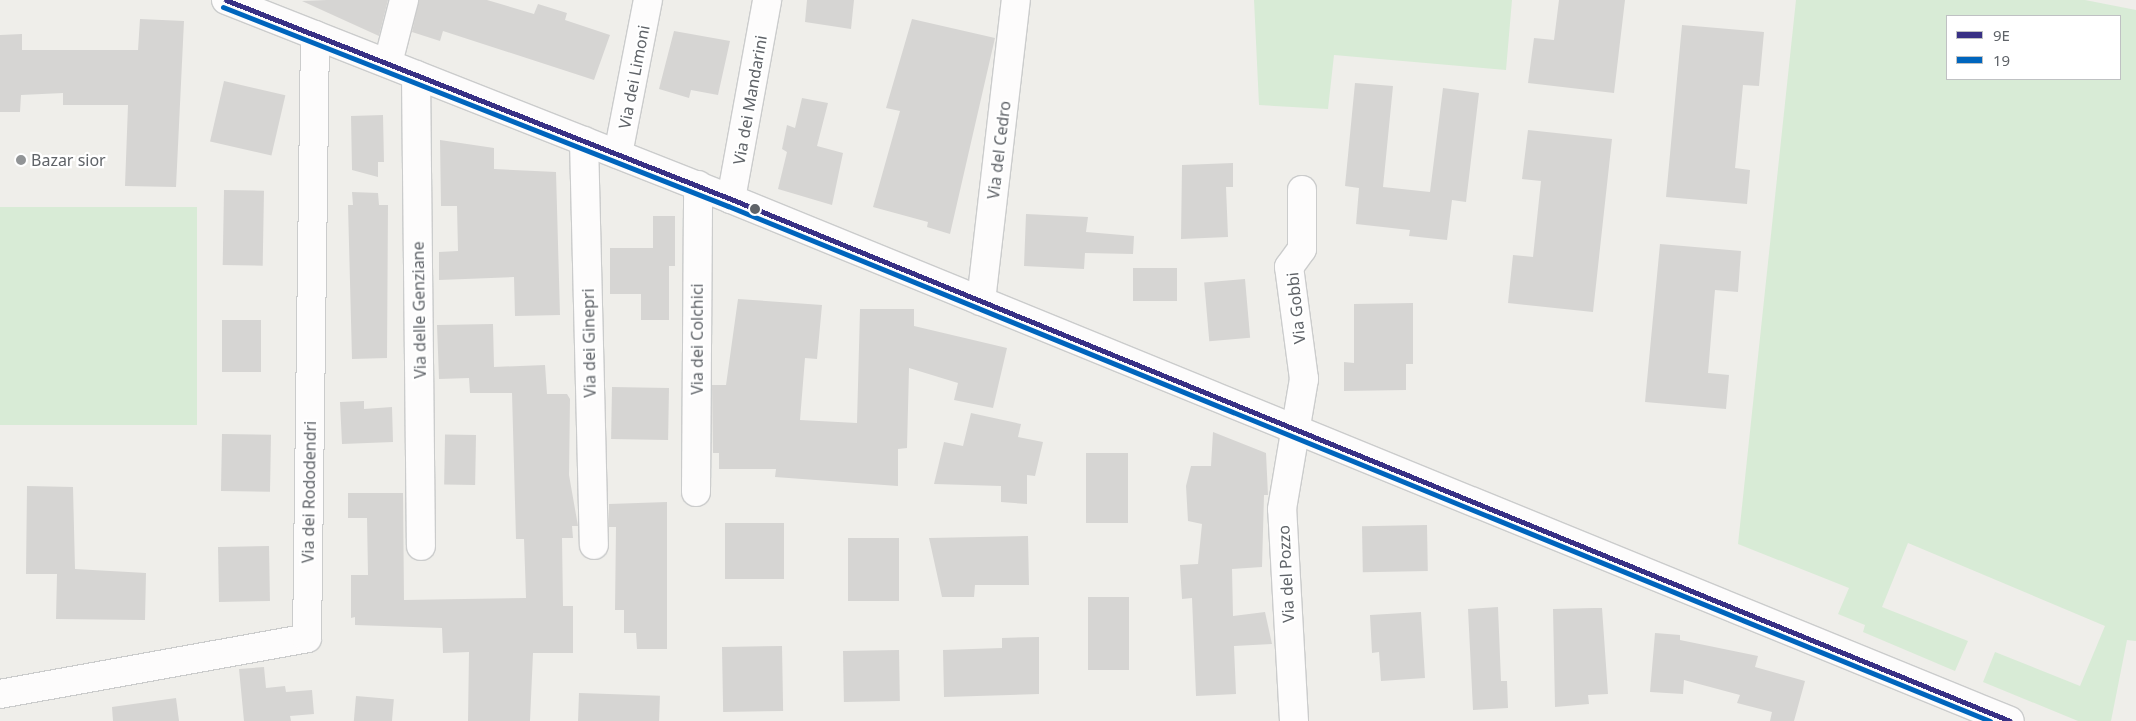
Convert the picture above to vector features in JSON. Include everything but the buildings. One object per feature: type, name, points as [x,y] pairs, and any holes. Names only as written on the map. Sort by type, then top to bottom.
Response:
[{"type":"street","points":[[226,0],[731,199],[2010,721]]},
{"type":"street","points":[[388,63],[404,0]]},
{"type":"street","name":"Via dei Limoni","points":[[618,154],[648,0]]},
{"type":"street","name":"Via dei Mandarini","points":[[731,199],[767,0]]},
{"type":"street","name":"Via del Cedro","points":[[982,301],[1016,0]]},
{"type":"street","name":"Via dei Rododendri","points":[[0,694],[307,638],[315,35]]},
{"type":"street","name":"Via delle Genziane","points":[[416,74],[421,546]]},
{"type":"street","name":"Via dei Ginepri","points":[[584,141],[594,545]]},
{"type":"street","name":"Via dei Colchici","points":[[696,492],[698,186]]},
{"type":"street","name":"Via Gobbi","points":[[1293,427],[1304,379],[1289,267],[1302,249],[1302,190]]},
{"type":"street","name":"Via del Pozzo","points":[[1293,427],[1282,509],[1294,721]]},
{"type":"green space","points":[[1254,0],[1512,0],[1506,70],[1334,55],[1328,109],[1259,105]]},
{"type":"green space","points":[[1796,0],[2085,0],[2136,10],[2136,641],[2127,640],[2111,721],[2078,721],[1983,682],[1995,652],[2080,686],[2105,626],[1908,543],[1882,607],[1968,641],[1955,671],[1863,632],[1865,625],[1838,614],[1849,588],[1738,544]]},
{"type":"green space","points":[[0,207],[197,207],[197,425],[0,425]]},
{"type":"transit line","name":"9E","points":[[226,0],[731,199],[2010,721]]},
{"type":"transit line","name":"19","points":[[223,7],[728,206],[1990,721]]},
{"type":"place","name":"Bazar sior","points":[[21,160]]}]
